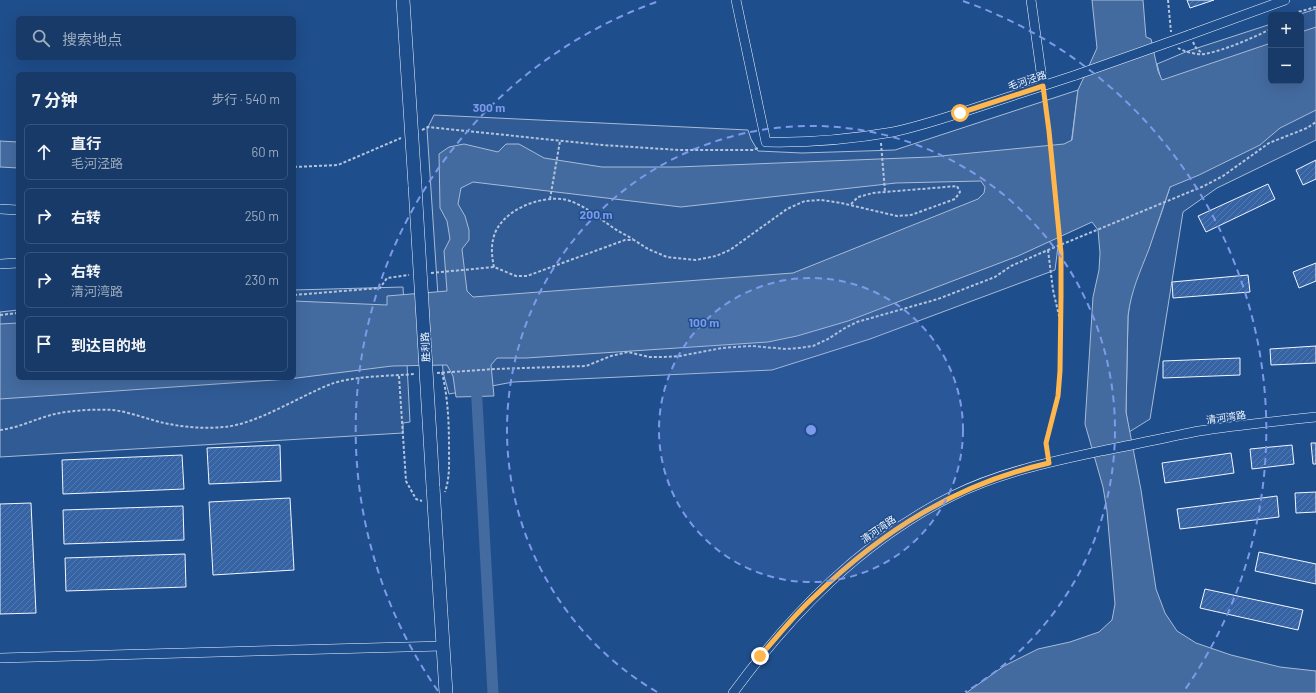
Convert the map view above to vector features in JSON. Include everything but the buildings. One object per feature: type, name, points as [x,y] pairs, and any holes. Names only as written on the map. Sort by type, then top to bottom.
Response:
[{"type":"main road","name":"胜利路","points":[[403,0],[446,693]]},
{"type":"street","points":[[736,0],[766,142]]},
{"type":"street","points":[[1031,0],[1043,86]]},
{"type":"street","name":"毛河泾路","points":[[766,142],[788,142],[880,134],[935,121],[1076,75],[1285,0]]},
{"type":"street","points":[[0,209],[16,210]]},
{"type":"street","points":[[0,264],[16,263]]},
{"type":"street","name":"清河湾路","points":[[733,693],[760,656],[829,583],[864,552],[922,513],[952,496],[983,482],[1029,467],[1083,455],[1199,431],[1316,417]]},
{"type":"street","points":[[0,658],[443,646]]},
{"type":"path","points":[[1168,0],[1170,29],[1172,35]]},
{"type":"path","points":[[1298,12],[1316,7]]},
{"type":"path","points":[[1175,46],[1183,51],[1204,54],[1242,42],[1268,30]]},
{"type":"path","points":[[1189,35],[1196,48],[1204,54]]},
{"type":"path","points":[[1043,86],[1061,253],[1060,371],[1058,396],[1046,443],[1049,463]]},
{"type":"path","points":[[453,372],[586,366],[611,356],[628,352],[649,356],[680,356],[728,347],[752,346],[786,349],[813,346],[857,322],[938,299],[994,277],[1011,266],[1090,232],[1175,199],[1223,176],[1269,143],[1307,128],[1316,122]]},
{"type":"path","points":[[428,127],[602,145],[679,150],[754,150],[766,142]]},
{"type":"path","points":[[880,134],[885,192]]},
{"type":"path","points":[[550,199],[560,141]]},
{"type":"path","points":[[296,167],[338,165],[389,143]]},
{"type":"path","points":[[494,267],[492,256],[493,239],[499,226],[508,216],[520,207],[536,201],[550,199],[567,200],[582,206],[648,249],[667,257],[696,260],[716,256],[730,250],[787,209],[805,201],[821,200],[897,216],[904,216],[911,215],[955,199],[960,192],[957,186],[874,193],[858,197],[850,205]]},
{"type":"path","points":[[425,274],[494,267],[516,276],[527,276],[625,240],[634,240]]},
{"type":"path","points":[[1048,250],[1053,290],[1061,323]]},
{"type":"path","points":[[296,295],[380,288],[387,278],[410,275]]},
{"type":"path","points":[[0,315],[16,313]]},
{"type":"path","points":[[0,430],[20,426],[54,414],[102,410],[113,410],[135,414],[161,422],[182,425],[204,428],[224,427],[242,423],[258,417],[332,384],[349,380],[399,376],[406,481],[416,499],[434,505],[443,498],[449,480],[448,398],[442,372]]},
{"type":"shaded area","points":[[1092,0],[1143,0],[1146,37],[1151,39],[1158,71],[1162,80],[1268,44],[1268,84],[1304,84],[1304,31],[1316,27],[1316,110],[1280,128],[1260,145],[1199,175],[1170,187],[1136,282],[1129,307],[1126,412],[1141,490],[1156,589],[1165,613],[1177,631],[1196,643],[1231,655],[1280,667],[1316,671],[1316,693],[966,693],[1004,666],[1038,649],[1070,642],[1099,632],[1112,620],[1115,604],[1107,511],[1103,487],[1085,424],[1093,297],[1099,270],[1100,253],[1098,230],[1092,222],[1018,256],[848,321],[797,336],[768,342],[526,358],[497,358],[491,365],[494,396],[456,397],[453,376],[447,365],[392,366],[296,378],[296,301],[387,305],[387,296],[447,291],[444,251],[450,239],[447,221],[440,208],[439,154],[449,147],[464,144],[498,152],[506,144],[519,144],[544,158],[602,167],[677,167],[930,157],[1064,144],[1072,140],[1078,90],[1097,48]],"holes":[[[981,181],[985,187],[984,193],[978,199],[793,273],[473,297],[467,291],[462,249],[469,240],[469,230],[465,216],[458,204],[461,188],[473,182],[681,207],[896,183]]]},
{"type":"shaded area","points":[[1316,9],[1316,140],[1217,188],[1183,212],[1150,419],[1129,432],[1126,412],[1128,316],[1130,301],[1133,287],[1170,187],[1163,87],[1157,64],[1188,51],[1268,25],[1268,84],[1304,84],[1304,13]]},
{"type":"shaded area","points":[[1078,90],[1055,270],[870,339],[772,370],[513,382],[449,394],[443,372],[427,129],[434,115],[748,130],[758,151],[802,153],[895,150]]},
{"type":"shaded area","points":[[0,141],[16,142],[16,168],[0,167]]},
{"type":"shaded area","points":[[403,287],[410,422],[403,423],[403,433],[0,457],[0,312],[16,310],[16,380],[296,380],[296,290]]},
{"type":"shaded area","points":[[16,323],[16,380],[275,380],[0,399],[0,324]]},
{"type":"waterway","points":[[476,383],[493,693]]},
{"type":"route","points":[[760,656],[814,596],[864,552],[895,530],[952,496],[983,482],[1029,467],[1049,463],[1046,443],[1055,412],[1060,371],[1061,253],[1043,86],[960,113]]}]
